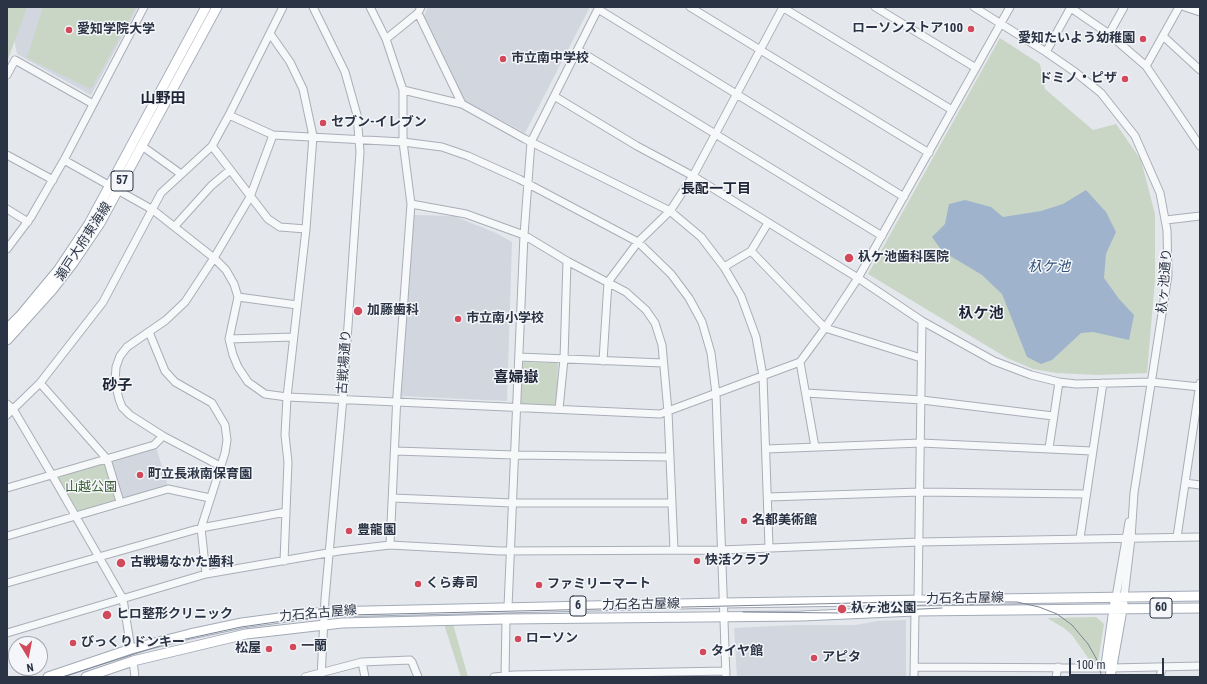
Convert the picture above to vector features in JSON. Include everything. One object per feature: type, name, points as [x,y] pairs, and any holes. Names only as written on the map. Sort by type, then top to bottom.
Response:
[{"type":"main road","name":"瀬戸大府東海線","points":[[7,340],[26,322],[73,263],[100,223],[114,189],[206,7]]},
{"type":"main road","name":"瀬戸大府東海線","points":[[7,329],[20,316],[59,269],[114,189],[142,146],[217,7]]},
{"type":"main road","name":"60","points":[[1120,597],[1200,596]]},
{"type":"main road","name":"力石名古屋線","points":[[48,677],[131,649],[190,634],[242,623],[324,612],[723,603],[1120,597]]},
{"type":"main road","points":[[1108,673],[1120,597]]},
{"type":"main road","name":"60","points":[[1118,608],[1200,608]]},
{"type":"main road","name":"力石名古屋線","points":[[86,677],[133,661],[246,634],[324,625],[506,619],[724,617],[915,611],[1118,608]]},
{"type":"street","points":[[7,249],[28,222],[64,160],[144,7]]},
{"type":"street","points":[[7,415],[40,383],[103,302],[161,193],[212,146],[283,7]]},
{"type":"street","name":"古戦場通り","points":[[313,7],[345,72],[357,115],[360,139],[359,183],[324,612],[321,674]]},
{"type":"street","points":[[370,7],[386,39],[403,90],[403,142],[411,204],[396,402],[396,451],[390,546]]},
{"type":"street","points":[[690,7],[929,153]]},
{"type":"street","points":[[603,361],[608,282],[638,242],[670,211],[693,176],[783,7],[952,110]]},
{"type":"street","points":[[875,7],[976,68]]},
{"type":"street","name":"杁ヶ池通り","points":[[974,7],[1046,52],[1075,72],[1100,93],[1135,136],[1156,183],[1166,220],[1168,275],[1120,597]]},
{"type":"street","points":[[64,160],[153,210],[214,258],[226,270],[234,284],[238,297],[229,339],[238,367],[248,382],[265,394],[287,397],[342,398],[396,402],[660,414],[800,362],[825,328],[858,278],[1010,7]]},
{"type":"street","points":[[1046,52],[1071,7],[1108,34],[1146,66],[1200,146]]},
{"type":"street","points":[[1108,34],[1124,7]]},
{"type":"street","points":[[1146,66],[1179,7]]},
{"type":"street","points":[[1185,7],[1200,12]]},
{"type":"street","points":[[508,608],[524,235],[531,142],[598,8],[904,196]]},
{"type":"street","points":[[386,39],[419,10],[462,104]]},
{"type":"street","points":[[270,35],[290,62],[304,89],[313,136],[306,230],[287,397],[285,435],[288,462],[284,561]]},
{"type":"street","points":[[1163,36],[1200,70]]},
{"type":"street","points":[[578,50],[882,236]]},
{"type":"street","points":[[7,75],[15,60],[93,104]]},
{"type":"street","points":[[403,90],[462,104],[531,142],[670,211],[701,237],[724,267],[741,296],[756,337],[763,376],[769,547]]},
{"type":"street","points":[[554,96],[637,146],[693,176],[858,278],[922,321],[994,361],[1031,375],[1059,382],[1076,384],[1151,382],[1200,386],[1177,537]]},
{"type":"street","points":[[229,115],[273,135],[403,142],[442,147],[468,156],[527,184],[638,242],[671,274],[689,298],[702,322],[711,353],[716,394],[726,674],[494,677]]},
{"type":"street","points":[[220,466],[163,436],[130,415],[122,407],[115,382],[120,356],[127,347],[166,320],[185,302],[214,258],[250,197],[273,135]]},
{"type":"street","points":[[142,146],[181,174]]},
{"type":"street","points":[[212,146],[268,219],[280,227],[306,230]]},
{"type":"street","points":[[7,155],[52,180]]},
{"type":"street","points":[[175,226],[211,186],[230,170]]},
{"type":"street","points":[[411,204],[466,214],[524,235],[567,261],[626,292],[646,310],[655,324],[663,363],[668,412],[674,550]]},
{"type":"street","points":[[7,209],[28,222]]},
{"type":"street","points":[[1166,220],[1200,216]]},
{"type":"street","points":[[724,267],[751,252],[768,223]]},
{"type":"street","points":[[751,252],[825,328],[921,358]]},
{"type":"street","points":[[559,409],[564,359],[567,261]]},
{"type":"street","points":[[238,297],[297,305]]},
{"type":"street","points":[[918,600],[922,321]]},
{"type":"street","points":[[149,332],[164,371],[175,382],[212,403],[225,425],[227,440],[201,528],[206,574]]},
{"type":"street","points":[[229,339],[293,337]]},
{"type":"street","points":[[519,357],[663,363]]},
{"type":"street","points":[[800,362],[815,447]]},
{"type":"street","points":[[1049,448],[1059,382]]},
{"type":"street","points":[[40,383],[107,459],[120,502]]},
{"type":"street","points":[[1080,538],[1085,494],[1103,383]]},
{"type":"street","points":[[806,393],[922,400],[1053,416]]},
{"type":"street","points":[[7,404],[13,409],[124,599],[131,649]]},
{"type":"street","points":[[1192,435],[1200,436]]},
{"type":"street","points":[[7,488],[154,445],[163,436]]},
{"type":"street","points":[[766,449],[921,443],[1092,451]]},
{"type":"street","points":[[396,451],[514,455],[669,457]]},
{"type":"street","points":[[1185,483],[1200,485]]},
{"type":"street","points":[[7,536],[168,489],[210,498]]},
{"type":"street","points":[[768,497],[920,492],[1085,494]]},
{"type":"street","points":[[393,498],[512,503],[671,503]]},
{"type":"street","points":[[7,583],[201,528],[286,512]]},
{"type":"street","points":[[7,633],[206,574],[330,553],[390,546],[511,551],[721,550],[919,542],[1200,537]]},
{"type":"street","points":[[914,677],[915,611]]},
{"type":"street","points":[[506,619],[506,676]]},
{"type":"street","points":[[305,677],[362,662],[410,660],[418,677]]},
{"type":"street","points":[[133,661],[135,677]]},
{"type":"street","points":[[362,662],[364,677]]},
{"type":"street","points":[[915,667],[1058,667],[1108,673],[1200,666]]},
{"type":"street","points":[[1056,677],[1058,667]]},
{"type":"street","points":[[1160,677],[1162,668]]},
{"type":"shaded area","name":"愛知学院大学","points":[[8,7],[138,7],[91,95],[17,54]]},
{"type":"shaded area","name":"市立南中学校","points":[[428,7],[590,7],[525,133],[463,100],[423,18]]},
{"type":"shaded area","name":"市立南小学校","points":[[414,215],[454,216],[496,233],[512,242],[507,401],[401,396]]},
{"type":"shaded area","name":"町立長湫南保育園","points":[[156,447],[168,486],[125,499],[122,497],[112,464],[114,460]]},
{"type":"shaded area","name":"アピタ","points":[[906,620],[906,677],[737,677],[734,628],[796,625],[856,625],[877,621]]},
{"type":"green space","points":[[7,7],[27,7],[7,62]]},
{"type":"green space","name":"愛知学院大学","points":[[43,7],[136,7],[91,89],[27,58]]},
{"type":"green space","points":[[1000,38],[1040,64],[1045,89],[1093,130],[1116,124],[1141,160],[1155,214],[1155,280],[1147,373],[1098,375],[1056,373],[1033,369],[1007,358],[868,274]]},
{"type":"green space","points":[[522,362],[557,363],[556,406],[523,405],[520,402]]},
{"type":"green space","name":"山越公園","points":[[104,463],[106,464],[117,499],[115,501],[78,511],[58,478],[60,476]]},
{"type":"green space","points":[[1096,617],[1104,624],[1098,662],[1091,662],[1072,635],[1064,628],[1047,618]]},
{"type":"green space","points":[[444,624],[453,624],[468,677],[461,677]]},
{"type":"water","name":"杁ケ池","points":[[1086,190],[1106,212],[1116,232],[1106,254],[1104,278],[1119,299],[1134,315],[1129,340],[1093,332],[1081,333],[1052,360],[1041,364],[1027,357],[1002,294],[982,275],[942,251],[932,237],[945,224],[949,204],[965,200],[991,207],[1003,217],[1041,211],[1063,204]]},
{"type":"tram line","points":[[62,677],[172,642],[241,627],[290,620],[348,615],[897,602],[1017,602],[1039,607],[1057,614],[1072,625],[1088,644],[1096,658],[1102,677]]},
{"type":"tram line","points":[[743,612],[841,613],[942,608]]},
{"type":"place","name":"ローソンストア100","points":[[971,29]]},
{"type":"place","name":"愛知学院大学","points":[[69,30]]},
{"type":"place","name":"愛知たいよう幼稚園","points":[[1143,39]]},
{"type":"place","name":"市立南中学校","points":[[503,59]]},
{"type":"place","name":"ドミノ・ピザ","points":[[1125,79]]},
{"type":"place","name":"セブン-イレブン","points":[[323,123]]},
{"type":"place","name":"杁ケ池歯科医院","points":[[849,258]]},
{"type":"place","name":"加藤歯科","points":[[358,311]]},
{"type":"place","name":"市立南小学校","points":[[458,319]]},
{"type":"place","name":"町立長湫南保育園","points":[[140,475]]},
{"type":"place","name":"名都美術館","points":[[744,521]]},
{"type":"place","name":"豊龍園","points":[[349,531]]},
{"type":"place","name":"快活クラブ","points":[[697,561]]},
{"type":"place","name":"古戦場なかた歯科","points":[[121,563]]},
{"type":"place","name":"くら寿司","points":[[418,584]]},
{"type":"place","name":"ファミリーマート","points":[[539,585]]},
{"type":"place","name":"杁ヶ池公園","points":[[842,609]]},
{"type":"place","name":"ヒロ整形クリニック","points":[[107,615]]},
{"type":"place","name":"ローソン","points":[[518,639]]},
{"type":"place","name":"びっくりドンキー","points":[[73,643]]},
{"type":"place","name":"一蘭","points":[[293,647]]},
{"type":"place","name":"松屋","points":[[269,649]]},
{"type":"place","name":"タイヤ館","points":[[703,652]]},
{"type":"place","name":"アピタ","points":[[814,658]]},
{"type":"district","name":"山野田","points":[[163,99]]},
{"type":"district","name":"長配一丁目","points":[[716,189]]},
{"type":"district","name":"杁ケ池","points":[[981,314]]},
{"type":"district","name":"喜婦嶽","points":[[516,378]]},
{"type":"district","name":"砂子","points":[[117,386]]}]
